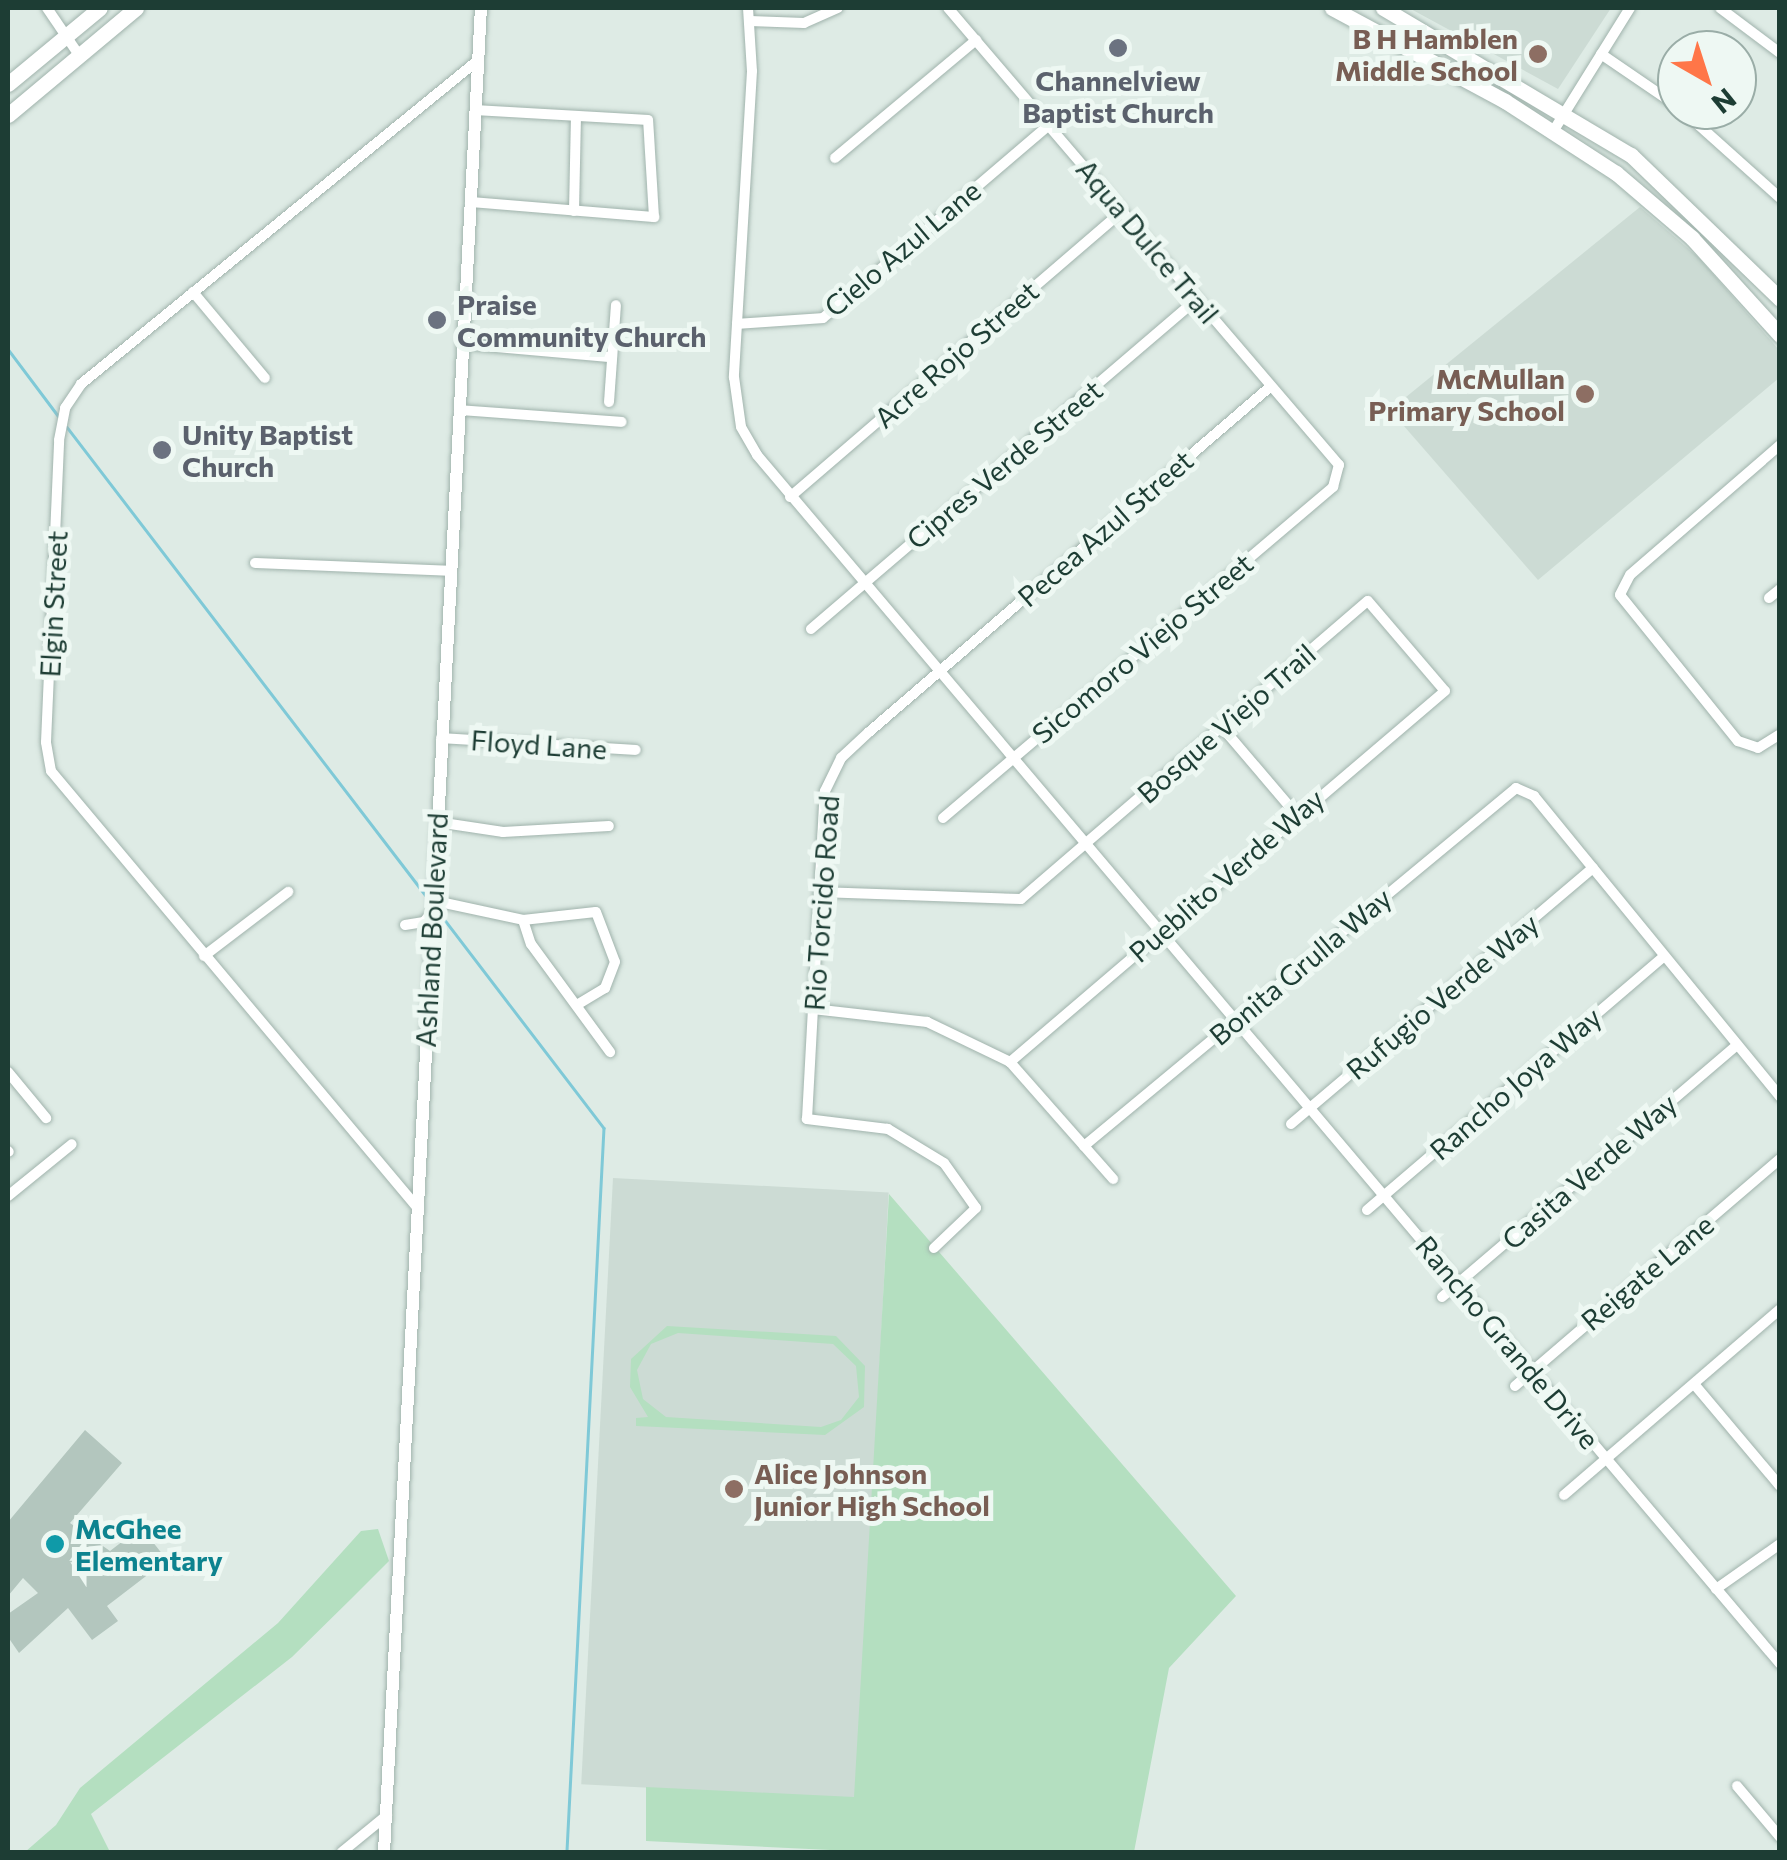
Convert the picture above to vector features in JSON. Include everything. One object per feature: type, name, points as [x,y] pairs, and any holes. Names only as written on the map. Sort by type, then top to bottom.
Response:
[{"type":"main road","points":[[8,84],[100,8]]},
{"type":"main road","points":[[8,114],[136,8]]},
{"type":"main road","points":[[1332,8],[1554,130],[1672,220],[1778,331]]},
{"type":"main road","points":[[1390,11],[1411,51]]},
{"type":"main road","points":[[1390,11],[1567,111],[1709,223],[1780,299]]},
{"type":"main road","points":[[1672,220],[1709,223]]},
{"type":"street","points":[[46,8],[79,55]]},
{"type":"street","name":"Ashland Boulevard","points":[[384,1852],[480,8]]},
{"type":"street","name":"Rancho Grande Drive","points":[[748,8],[737,324],[741,427],[790,497],[1780,1664]]},
{"type":"street","points":[[750,21],[804,22],[838,8]]},
{"type":"street","name":"Aqua Dulce Trail","points":[[948,8],[1339,465],[1338,477]]},
{"type":"street","points":[[1554,130],[1630,8]]},
{"type":"street","points":[[1720,8],[1780,53]]},
{"type":"street","points":[[836,158],[976,40]]},
{"type":"street","points":[[1601,54],[1657,93]]},
{"type":"street","name":"Elgin Street","points":[[416,1206],[64,792],[46,742],[64,408],[81,384],[477,61]]},
{"type":"street","points":[[470,202],[654,217],[648,120],[576,119],[475,110]]},
{"type":"street","points":[[574,211],[576,119]]},
{"type":"street","name":"Cielo Azul Lane","points":[[737,324],[823,318],[1049,125]]},
{"type":"street","points":[[1704,130],[1780,198]]},
{"type":"street","name":"Acre Rojo Street","points":[[790,497],[1122,210]]},
{"type":"street","points":[[192,292],[265,378]]},
{"type":"street","name":"Cipres Verde Street","points":[[811,629],[1198,299]]},
{"type":"street","points":[[609,402],[609,357],[616,305]]},
{"type":"street","points":[[462,344],[609,357]]},
{"type":"street","name":"Pecea Azul Street","points":[[938,671],[1272,386]]},
{"type":"street","points":[[459,410],[622,422]]},
{"type":"street","points":[[1780,445],[1630,576],[1622,602],[1738,741],[1758,748],[1780,734]]},
{"type":"street","name":"Sicomoro Viejo Street","points":[[943,818],[1338,477]]},
{"type":"street","points":[[255,563],[450,570]]},
{"type":"street","points":[[1769,598],[1780,589]]},
{"type":"street","name":"Pueblito Verde Way","points":[[1010,1062],[1296,814],[1446,692],[1368,601]]},
{"type":"street","name":"Bosque Viejo Trail","points":[[819,892],[1004,904],[1033,892],[1368,601]]},
{"type":"street","name":"Rio Torcido Road","points":[[934,1248],[976,1208],[944,1163],[908,1136],[808,1120],[825,792],[841,758],[938,671]]},
{"type":"street","points":[[1221,726],[1296,814]]},
{"type":"street","name":"Floyd Lane","points":[[442,738],[636,750]]},
{"type":"street","name":"Bonita Grulla Way","points":[[1084,1146],[1516,788],[1534,796],[1593,868]]},
{"type":"street","points":[[437,822],[502,832],[609,826]]},
{"type":"street","points":[[1593,868],[1780,1097]]},
{"type":"street","name":"Rufugio Verde Way","points":[[1291,1124],[1593,868]]},
{"type":"street","points":[[204,956],[288,892]]},
{"type":"street","points":[[404,924],[424,922],[432,904],[523,920],[596,912],[614,962],[605,988],[576,1005]]},
{"type":"street","points":[[523,920],[610,1052]]},
{"type":"street","name":"Rancho Joya Way","points":[[1366,1210],[1664,956]]},
{"type":"street","points":[[813,1008],[927,1022],[1010,1062],[1113,1179]]},
{"type":"street","name":"Casita Verde Way","points":[[1442,1297],[1737,1045]]},
{"type":"street","points":[[8,1072],[46,1118]]},
{"type":"street","points":[[8,1196],[72,1144]]},
{"type":"street","name":"Reigate Lane","points":[[1515,1386],[1780,1160]]},
{"type":"street","points":[[1564,1495],[1780,1309]]},
{"type":"street","points":[[1694,1384],[1780,1486]]},
{"type":"street","points":[[1716,1590],[1780,1544]]},
{"type":"street","points":[[1737,1786],[1780,1837]]},
{"type":"street","points":[[342,1852],[387,1814]]},
{"type":"shaded area","name":"B H Hamblen Middle School","points":[[1409,8],[1611,8],[1558,89]]},
{"type":"shaded area","name":"McMullan Primary School","points":[[1640,207],[1699,258],[1779,350],[1779,378],[1538,580],[1390,410]]},
{"type":"shaded area","name":"Alice Johnson Junior High School","points":[[613,1178],[889,1192],[857,1799],[581,1784]]},
{"type":"green space","points":[[889,1194],[1236,1596],[1169,1668],[1134,1852],[872,1852],[646,1841],[646,1787],[854,1797]]},
{"type":"green space","points":[[667,1326],[836,1336],[865,1366],[864,1407],[825,1435],[636,1426],[636,1418],[648,1417],[630,1387],[631,1359]],"holes":[[[678,1333],[833,1344],[856,1366],[859,1397],[841,1420],[821,1427],[666,1417],[643,1399],[637,1370],[651,1344]]]},
{"type":"green space","points":[[378,1529],[389,1561],[352,1598],[292,1657],[91,1814],[110,1852],[25,1852],[56,1825],[80,1788],[278,1623],[361,1531]]},
{"type":"building","name":"McGhee Elementary","points":[[85,1430],[122,1463],[70,1523],[110,1551],[141,1527],[167,1560],[107,1606],[118,1621],[92,1640],[68,1608],[19,1653],[8,1637],[8,1614],[38,1593],[23,1578],[8,1596],[8,1522]]},
{"type":"waterway","points":[[8,349],[59,417]]},
{"type":"waterway","points":[[67,427],[427,897]]},
{"type":"waterway","points":[[438,911],[604,1128],[567,1852]]},
{"type":"place","name":"Channelview Baptist Church","points":[[1118,48]]},
{"type":"place","name":"B H Hamblen Middle School","points":[[1538,54]]},
{"type":"place","name":"Praise Community Church","points":[[437,320]]},
{"type":"place","name":"McMullan Primary School","points":[[1585,394]]},
{"type":"place","name":"Unity Baptist Church","points":[[162,450]]},
{"type":"place","name":"Alice Johnson Junior High School","points":[[734,1489]]},
{"type":"place","name":"McGhee Elementary","points":[[55,1544]]}]
